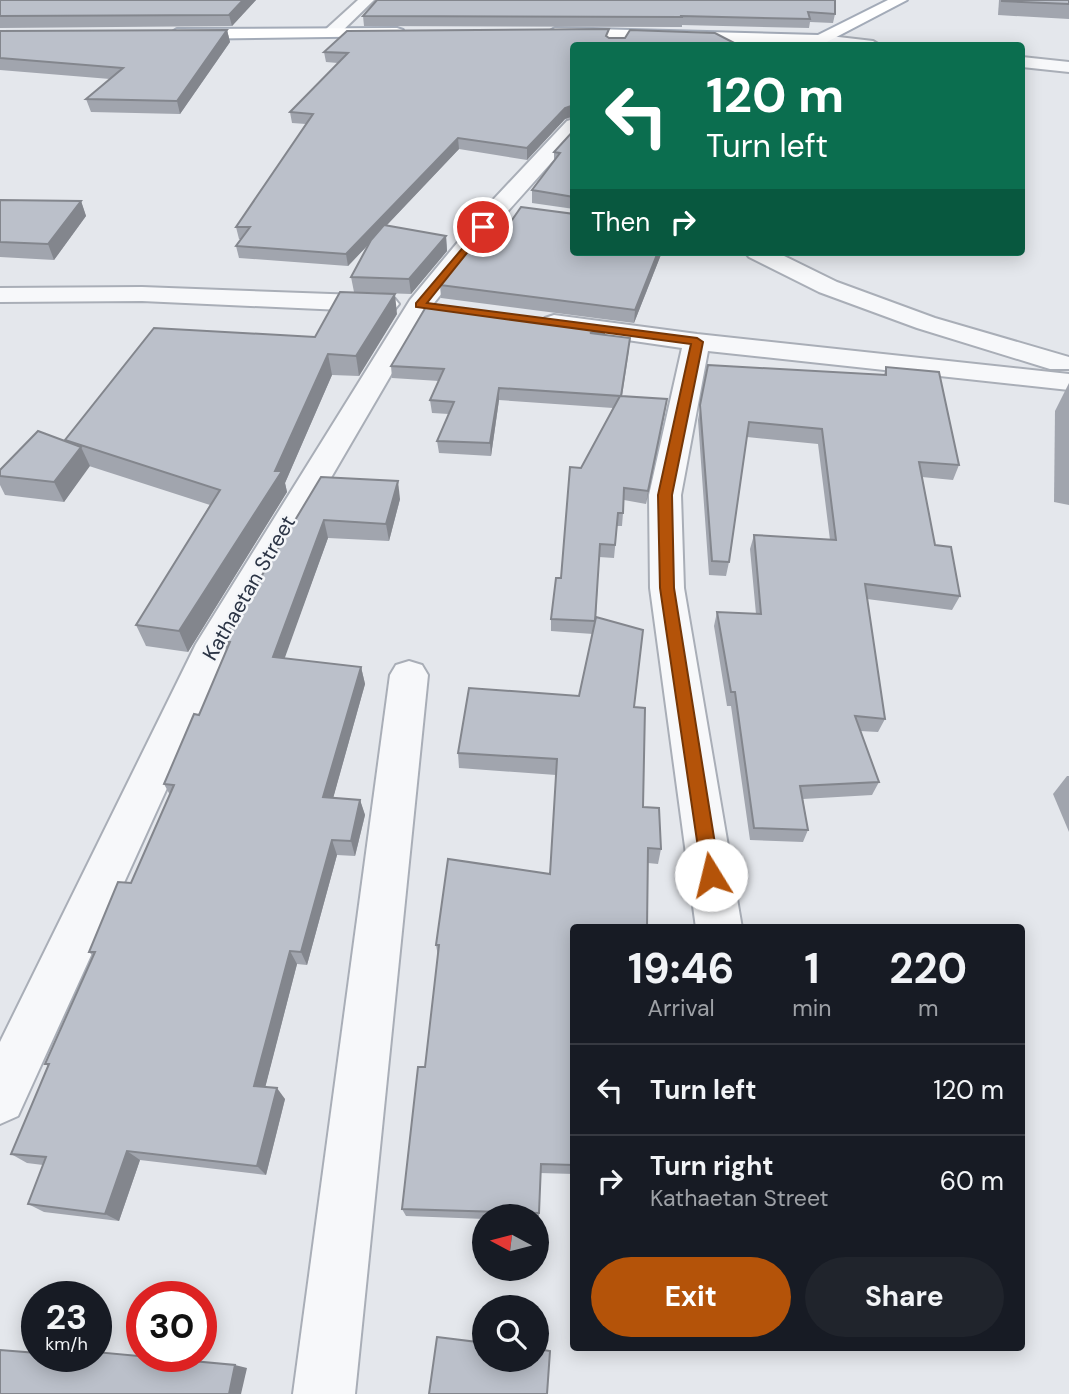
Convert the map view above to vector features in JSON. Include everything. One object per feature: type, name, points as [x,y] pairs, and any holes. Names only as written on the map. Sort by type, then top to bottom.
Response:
[{"type":"main road","points":[[820,42],[900,0]]},
{"type":"main road","points":[[166,34],[415,33]]},
{"type":"main road","points":[[539,33],[619,39],[768,42]]},
{"type":"street","points":[[331,33],[367,0]]},
{"type":"street","points":[[1025,62],[1069,67]]},
{"type":"street","name":"Kathaetan Street","points":[[0,1098],[209,654],[433,307],[512,209],[570,130]]},
{"type":"street","points":[[765,256],[828,287],[926,323],[1069,366]]},
{"type":"street","points":[[0,295],[142,294],[433,307]]},
{"type":"street","points":[[525,319],[697,342],[1069,382]]},
{"type":"street","points":[[912,365],[927,349],[931,340],[926,323]]},
{"type":"street","points":[[697,342],[665,495],[667,588],[718,924]]},
{"type":"street","points":[[324,1394],[409,675]]},
{"type":"building","points":[[0,0],[243,0],[229,15],[0,16]]},
{"type":"building","points":[[377,0],[835,0],[835,14],[808,12],[810,19],[680,16],[683,17],[363,16]]},
{"type":"building","points":[[1069,0],[1069,4],[1002,1]]},
{"type":"building","points":[[609,29],[606,36],[609,38],[625,38],[630,30],[715,33],[732,42],[570,42],[570,106],[565,108],[527,148],[458,138],[346,254],[236,246],[250,227],[236,227],[313,114],[290,112],[348,53],[324,52],[347,31]]},
{"type":"building","points":[[227,30],[177,101],[86,99],[123,68],[0,58],[0,31]]},
{"type":"building","points":[[570,134],[570,196],[532,190],[560,153],[554,152]]},
{"type":"building","points":[[0,200],[81,201],[48,244],[0,242]]},
{"type":"building","points":[[521,207],[570,213],[570,256],[656,256],[635,310],[440,285],[474,243],[494,246]]},
{"type":"building","points":[[384,225],[446,236],[409,279],[351,277],[371,240]]},
{"type":"building","points":[[340,292],[395,294],[356,356],[328,354],[275,471],[282,471],[179,631],[136,625],[220,490],[65,440],[154,328],[315,337]]},
{"type":"building","points":[[427,305],[605,328],[590,333],[630,338],[621,396],[667,399],[648,491],[624,488],[623,513],[618,513],[615,545],[600,544],[595,621],[551,619],[556,578],[561,578],[570,467],[581,468],[620,396],[499,388],[490,443],[437,441],[454,402],[430,400],[444,369],[391,366]]},
{"type":"building","points":[[708,365],[886,375],[886,367],[939,372],[959,465],[919,462],[935,545],[951,547],[960,596],[865,584],[885,719],[855,716],[879,782],[800,786],[808,830],[754,828],[735,692],[731,692],[717,612],[761,614],[754,535],[836,540],[822,429],[749,422],[729,562],[712,561],[700,405]]},
{"type":"building","points":[[38,431],[81,447],[54,482],[0,476],[0,470]]},
{"type":"building","points":[[321,477],[398,481],[386,524],[324,520],[273,657],[361,667],[323,797],[360,800],[351,841],[332,840],[301,952],[290,951],[254,1086],[277,1088],[257,1166],[127,1151],[105,1214],[28,1204],[46,1157],[11,1154],[49,1064],[45,1064],[95,952],[89,952],[118,882],[131,883],[174,785],[164,784],[194,714],[199,715],[230,642],[223,640]]},
{"type":"building","points":[[596,617],[643,630],[634,707],[645,708],[643,807],[659,808],[661,849],[648,848],[647,924],[570,924],[570,1165],[541,1164],[539,1204],[472,1204],[472,1211],[402,1209],[418,1067],[425,1067],[439,945],[436,945],[448,859],[550,874],[557,759],[458,753],[469,688],[579,696]]},
{"type":"building","points":[[437,1337],[472,1341],[472,1372],[549,1372],[547,1394],[429,1394]]},
{"type":"building","points":[[0,1350],[21,1352],[21,1372],[112,1372],[112,1353],[126,1355],[126,1372],[217,1372],[217,1363],[235,1365],[229,1394],[0,1394]]},
{"type":"route","points":[[483,227],[419,305],[697,342],[665,495],[667,588],[711,875]]}]
